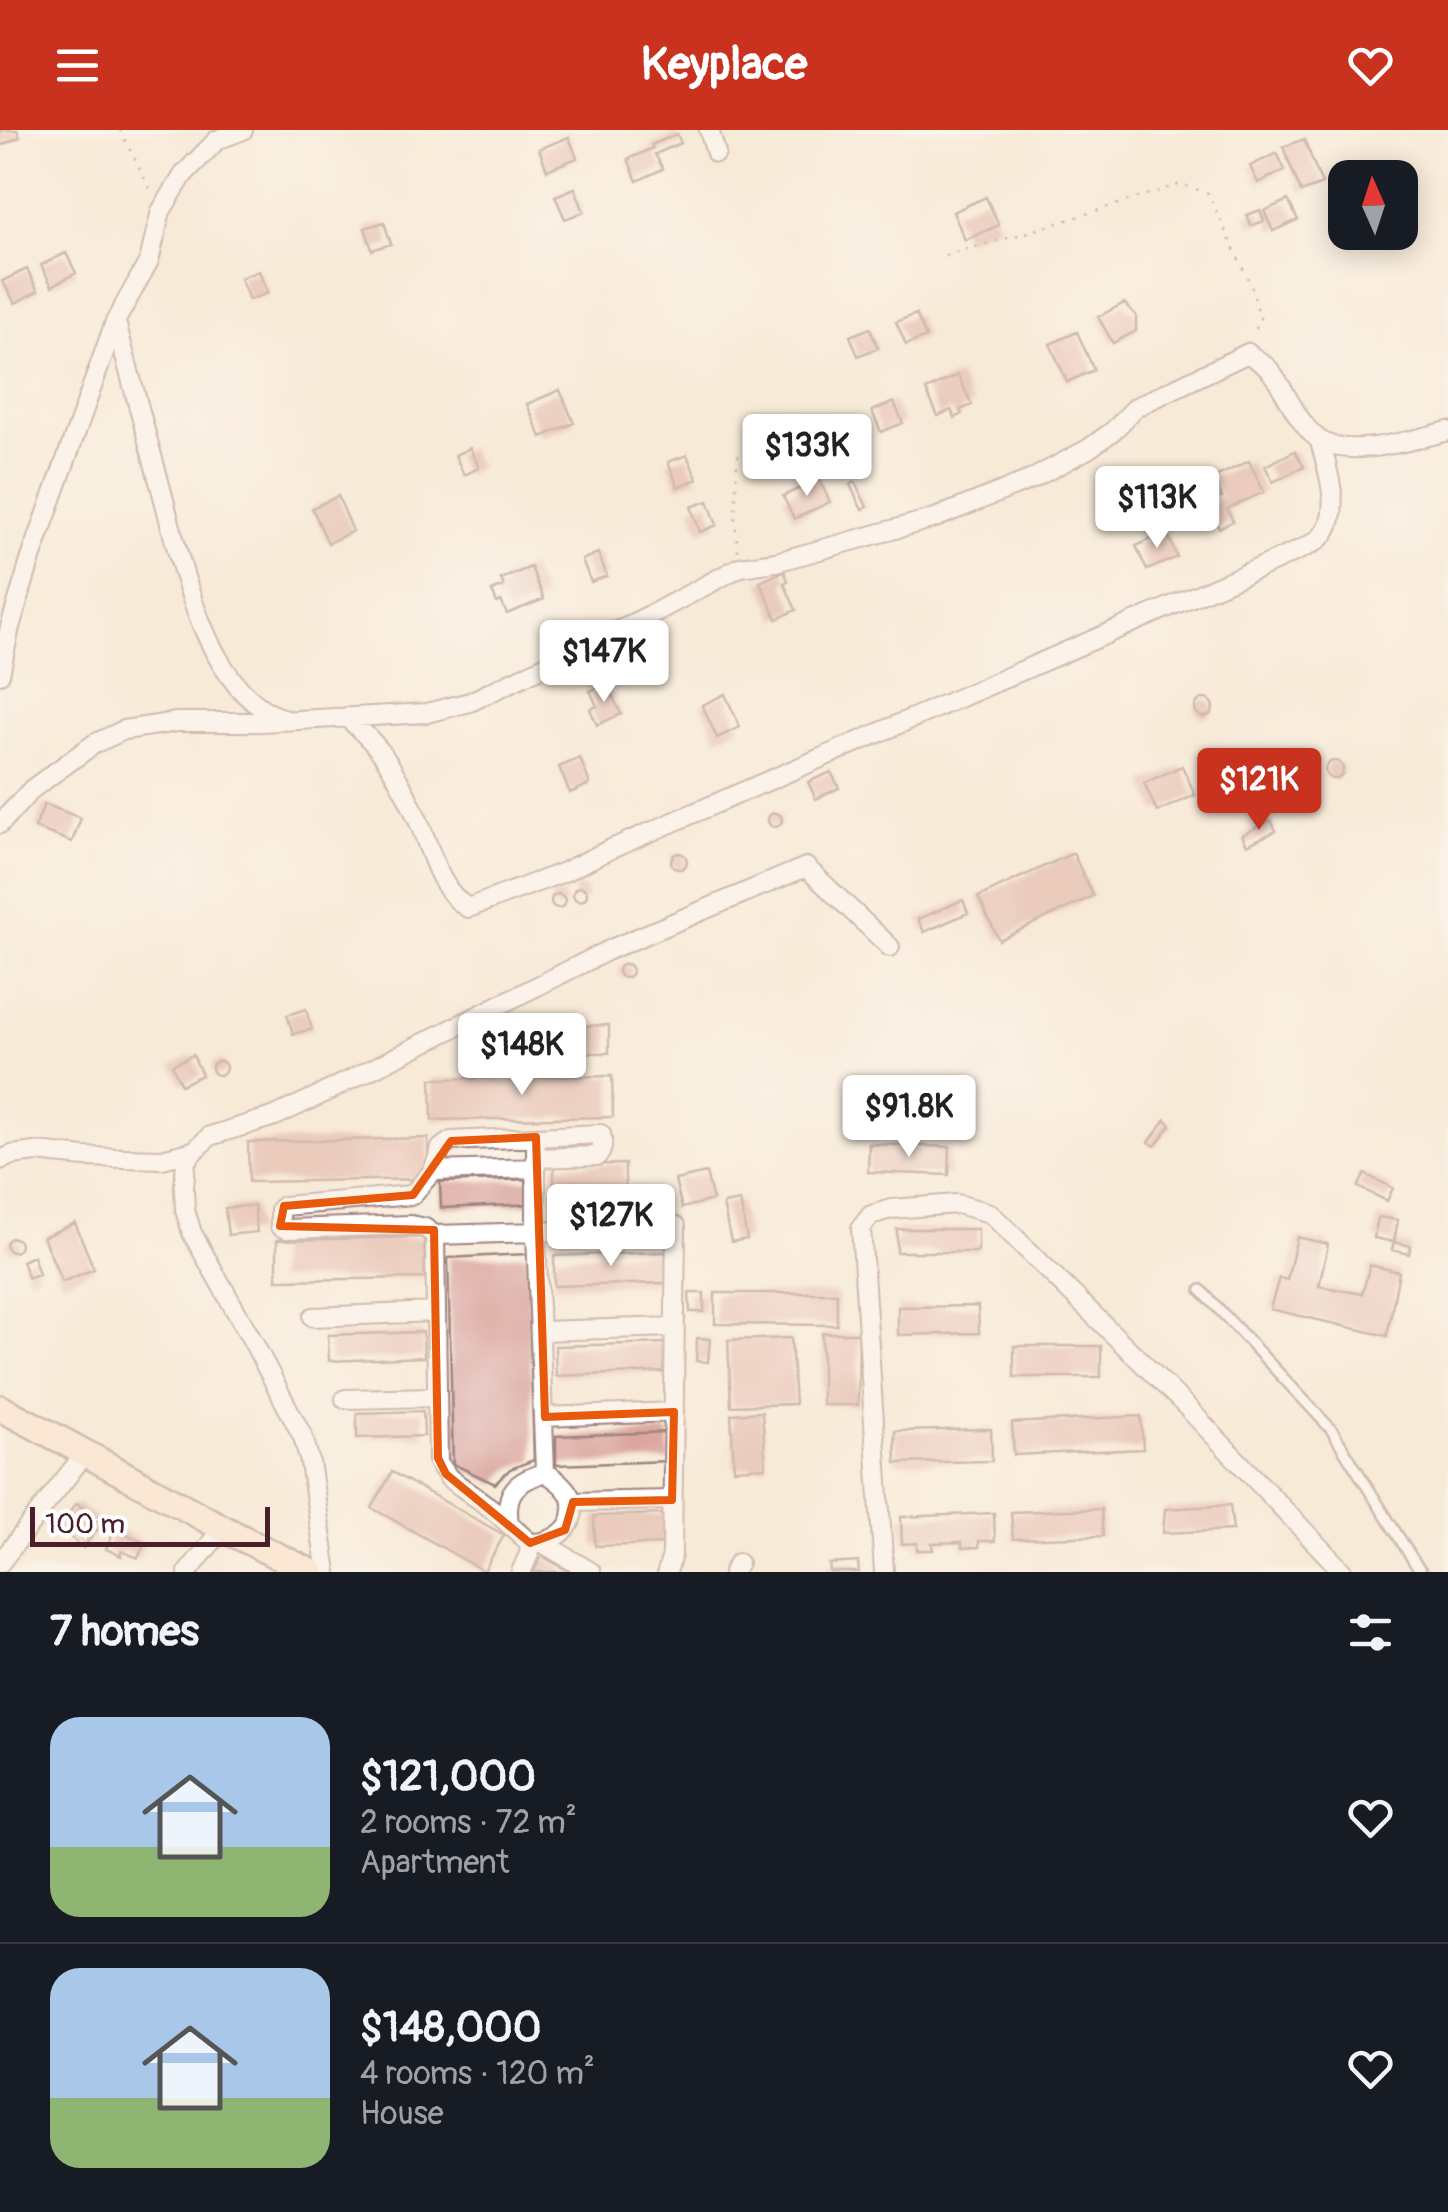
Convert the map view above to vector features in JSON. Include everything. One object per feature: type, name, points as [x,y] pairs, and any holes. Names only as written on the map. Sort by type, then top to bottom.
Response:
[{"type":"main road","points":[[0,1408],[222,1529],[311,1572]]},
{"type":"street","points":[[0,674],[32,558],[116,322],[150,261],[161,210],[184,174],[225,135],[243,130]]},
{"type":"street","points":[[709,130],[716,153]]},
{"type":"street","points":[[116,322],[195,611],[224,668],[250,702],[289,720]]},
{"type":"street","points":[[0,824],[32,788],[94,744],[124,730],[178,722],[427,714],[470,702],[654,614],[740,567],[776,562],[934,518],[1032,479],[1088,449],[1136,407],[1248,352],[1269,368],[1320,441],[1337,447],[1393,445],[1448,431]]},
{"type":"street","points":[[347,716],[387,761],[417,818],[436,866],[456,901],[468,908],[564,872],[1284,558],[1320,538],[1332,517],[1331,484],[1320,441]]},
{"type":"street","points":[[327,1572],[310,1462],[302,1437],[192,1233],[184,1188],[186,1161],[194,1151],[210,1136],[304,1103],[611,949],[806,867],[890,947]]},
{"type":"street","points":[[433,1170],[597,1156],[603,1141],[600,1134],[451,1141],[441,1148],[433,1170],[412,1195],[284,1206],[280,1209],[280,1226],[411,1226],[430,1232],[676,1226],[672,1555],[667,1572]]},
{"type":"street","points":[[536,1137],[545,1472]]},
{"type":"street","points":[[0,1160],[36,1152],[85,1158],[162,1159],[194,1151]]},
{"type":"street","points":[[412,1195],[430,1232],[438,1458],[442,1469],[514,1531],[592,1572]]},
{"type":"street","points":[[884,1572],[861,1228],[871,1214],[891,1209],[957,1204],[990,1212],[1185,1405],[1343,1572]]},
{"type":"street","points":[[314,1317],[435,1312]]},
{"type":"street","points":[[540,1332],[675,1328]]},
{"type":"street","points":[[345,1399],[436,1397]]},
{"type":"street","points":[[544,1417],[674,1412]]},
{"type":"street","points":[[0,1563],[86,1452]]},
{"type":"street","points":[[509,1523],[512,1492],[528,1478],[545,1472]]},
{"type":"street","points":[[520,1572],[537,1543],[565,1530],[572,1520],[572,1502],[562,1484],[545,1472]]},
{"type":"street","points":[[572,1502],[672,1500]]},
{"type":"street","points":[[188,1572],[222,1529]]},
{"type":"lane","points":[[1201,1290],[1331,1429],[1422,1572]]},
{"type":"path","points":[[120,130],[161,210]]},
{"type":"path","points":[[945,255],[1026,234],[1181,184],[1208,193],[1252,288],[1260,318],[1248,352]]},
{"type":"path","points":[[740,567],[735,520],[737,456],[758,438],[791,431],[829,431]]},
{"type":"highlighted area","points":[[536,1137],[545,1417],[674,1412],[672,1500],[573,1502],[565,1530],[530,1543],[446,1474],[438,1458],[434,1230],[280,1226],[284,1206],[413,1195],[451,1141]]},
{"type":"building","points":[[0,130],[17,130],[20,137],[0,146]]},
{"type":"building","points":[[677,134],[681,143],[655,154],[663,169],[637,181],[628,159]]},
{"type":"building","points":[[569,137],[577,158],[547,170],[539,149]]},
{"type":"building","points":[[1304,139],[1322,184],[1301,192],[1283,147]]},
{"type":"building","points":[[1277,153],[1285,170],[1258,183],[1250,166]]},
{"type":"building","points":[[575,188],[584,212],[565,219],[555,196]]},
{"type":"building","points":[[986,197],[999,225],[965,240],[953,212]]},
{"type":"building","points":[[1288,200],[1298,220],[1273,231],[1264,211]]},
{"type":"building","points":[[1260,210],[1264,221],[1251,226],[1247,215]]},
{"type":"building","points":[[384,222],[391,244],[372,250],[365,228]]},
{"type":"building","points":[[66,253],[76,273],[52,286],[41,265]]},
{"type":"building","points":[[27,269],[38,291],[15,303],[2,281]]},
{"type":"building","points":[[259,271],[268,293],[249,300],[240,278]]},
{"type":"building","points":[[1124,303],[1136,315],[1136,331],[1113,343],[1098,317]]},
{"type":"building","points":[[916,314],[926,337],[906,345],[896,322]]},
{"type":"building","points":[[870,328],[878,348],[858,356],[850,336]]},
{"type":"building","points":[[1077,332],[1094,370],[1067,382],[1050,344]]},
{"type":"building","points":[[958,375],[972,405],[960,410],[962,414],[955,418],[951,410],[938,416],[926,390]]},
{"type":"building","points":[[560,390],[574,423],[541,437],[527,404]]},
{"type":"building","points":[[894,402],[903,423],[881,432],[872,411]]},
{"type":"building","points":[[470,448],[479,468],[464,475],[455,455]]},
{"type":"building","points":[[1295,451],[1304,467],[1273,482],[1265,466]]},
{"type":"building","points":[[687,455],[697,479],[678,487],[668,462]]},
{"type":"building","points":[[1249,461],[1264,492],[1227,509],[1233,521],[1219,528],[1207,504],[1222,497],[1213,478]]},
{"type":"building","points":[[819,479],[830,502],[794,519],[783,496]]},
{"type":"building","points":[[855,482],[867,507],[862,510],[850,485]]},
{"type":"building","points":[[338,496],[353,531],[328,543],[312,508]]},
{"type":"building","points":[[708,501],[717,525],[700,532],[691,507]]},
{"type":"building","points":[[1167,532],[1177,557],[1147,570],[1136,546]]},
{"type":"building","points":[[598,553],[607,576],[591,582],[582,560]]},
{"type":"building","points":[[531,567],[544,599],[507,614],[492,591],[504,586],[501,579]]},
{"type":"building","points":[[784,571],[788,581],[784,583],[796,610],[777,619],[760,582]]},
{"type":"building","points":[[634,638],[649,669],[620,683],[612,666],[603,670],[596,656]]},
{"type":"building","points":[[607,684],[621,714],[597,725],[590,709],[597,706],[590,691]]},
{"type":"building","points":[[725,694],[740,727],[717,738],[702,705]]},
{"type":"building","points":[[1204,699],[1213,708],[1204,717],[1195,708]]},
{"type":"building","points":[[580,758],[590,784],[570,793],[559,767]]},
{"type":"building","points":[[1334,761],[1343,770],[1334,779],[1325,770]]},
{"type":"building","points":[[1182,766],[1195,795],[1157,812],[1144,783]]},
{"type":"building","points":[[831,772],[839,788],[816,799],[808,782]]},
{"type":"building","points":[[44,804],[81,818],[72,842],[35,828]]},
{"type":"building","points":[[775,813],[782,820],[775,827],[768,820]]},
{"type":"building","points":[[1271,820],[1276,831],[1247,845],[1242,835]]},
{"type":"building","points":[[679,853],[687,861],[679,869],[671,861]]},
{"type":"building","points":[[1073,853],[1093,896],[999,940],[978,897]]},
{"type":"building","points":[[580,887],[587,894],[580,901],[573,894]]},
{"type":"building","points":[[558,894],[565,901],[558,908],[551,901]]},
{"type":"building","points":[[963,900],[968,913],[924,932],[918,919]]},
{"type":"building","points":[[625,964],[632,971],[625,978],[618,971]]},
{"type":"building","points":[[306,1009],[312,1029],[293,1034],[287,1015]]},
{"type":"building","points":[[609,1025],[609,1053],[578,1053],[578,1026]]},
{"type":"building","points":[[193,1055],[202,1075],[181,1085],[172,1065]]},
{"type":"building","points":[[219,1061],[226,1068],[219,1075],[212,1068]]},
{"type":"building","points":[[612,1076],[613,1117],[432,1120],[431,1079]]},
{"type":"building","points":[[1166,1119],[1171,1125],[1155,1146],[1149,1142]]},
{"type":"building","points":[[428,1138],[429,1179],[249,1182],[248,1142]]},
{"type":"building","points":[[869,1144],[950,1147],[949,1175],[868,1172]]},
{"type":"building","points":[[625,1164],[625,1198],[554,1199],[554,1165]]},
{"type":"building","points":[[706,1173],[713,1200],[682,1208],[675,1180]]},
{"type":"building","points":[[1365,1174],[1393,1188],[1387,1201],[1358,1187]]},
{"type":"building","points":[[535,1179],[536,1204],[441,1208],[440,1182]]},
{"type":"building","points":[[740,1201],[747,1239],[731,1242],[723,1204]]},
{"type":"building","points":[[254,1205],[257,1232],[228,1235],[225,1208]]},
{"type":"building","points":[[1378,1217],[1398,1220],[1394,1242],[1374,1238]]},
{"type":"building","points":[[75,1223],[94,1269],[62,1282],[43,1237]]},
{"type":"building","points":[[897,1229],[978,1229],[978,1252],[897,1252]]},
{"type":"building","points":[[424,1237],[425,1278],[277,1280],[277,1240]]},
{"type":"building","points":[[1297,1237],[1328,1244],[1319,1286],[1362,1294],[1370,1265],[1399,1272],[1387,1336],[1270,1309],[1279,1278],[1287,1280]]},
{"type":"building","points":[[13,1238],[20,1245],[13,1252],[6,1245]]},
{"type":"building","points":[[1394,1242],[1411,1246],[1409,1254],[1392,1250]]},
{"type":"building","points":[[666,1252],[667,1283],[554,1286],[554,1256]]},
{"type":"building","points":[[528,1254],[534,1460],[510,1469],[495,1484],[453,1464],[448,1258]]},
{"type":"building","points":[[33,1256],[39,1274],[28,1278],[22,1261]]},
{"type":"building","points":[[689,1293],[704,1293],[704,1312],[690,1312]]},
{"type":"building","points":[[715,1293],[837,1293],[837,1325],[715,1324]]},
{"type":"building","points":[[978,1306],[979,1333],[898,1335],[898,1307]]},
{"type":"building","points":[[423,1332],[424,1357],[329,1361],[328,1335]]},
{"type":"building","points":[[822,1333],[859,1333],[858,1405],[822,1405]]},
{"type":"building","points":[[697,1338],[710,1339],[708,1362],[696,1361]]},
{"type":"building","points":[[791,1338],[795,1404],[731,1406],[728,1340]]},
{"type":"building","points":[[668,1343],[668,1372],[556,1376],[555,1346]]},
{"type":"building","points":[[1014,1346],[1101,1346],[1101,1377],[1014,1377]]},
{"type":"building","points":[[423,1411],[424,1436],[357,1438],[357,1413]]},
{"type":"building","points":[[762,1412],[766,1467],[734,1469],[731,1414]]},
{"type":"building","points":[[1141,1416],[1143,1449],[1014,1455],[1012,1423]]},
{"type":"building","points":[[991,1429],[992,1461],[896,1463],[895,1431]]},
{"type":"building","points":[[669,1432],[670,1461],[556,1465],[556,1436]]},
{"type":"building","points":[[392,1472],[504,1535],[484,1571],[372,1508]]},
{"type":"building","points":[[77,1503],[102,1524],[83,1548],[58,1526]]},
{"type":"building","points":[[1230,1505],[1233,1530],[1163,1533],[1165,1509]]},
{"type":"building","points":[[1101,1509],[1103,1536],[1013,1539],[1011,1512]]},
{"type":"building","points":[[994,1513],[995,1541],[979,1541],[979,1547],[962,1548],[962,1542],[932,1543],[933,1550],[917,1550],[917,1543],[902,1544],[901,1517]]},
{"type":"building","points":[[665,1514],[665,1544],[595,1546],[594,1516]]},
{"type":"building","points":[[115,1529],[145,1543],[138,1558],[106,1549]]},
{"type":"building","points":[[542,1556],[570,1572],[533,1572]]},
{"type":"building","points":[[858,1562],[859,1572],[830,1572],[829,1564]]}]
